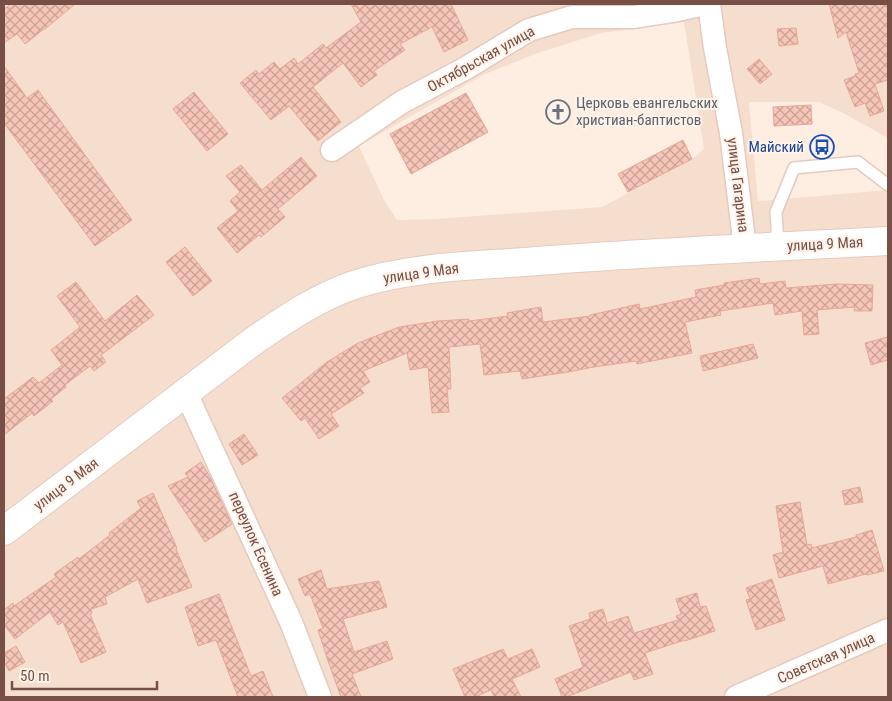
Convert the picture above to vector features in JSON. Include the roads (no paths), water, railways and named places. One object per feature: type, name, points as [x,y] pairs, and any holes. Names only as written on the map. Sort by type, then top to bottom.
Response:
[{"type":"street","name":"Октябрьская улица","points":[[332,150],[402,102],[466,68],[529,30],[572,17],[634,17],[704,4]]},
{"type":"street","name":"улица Гагарина","points":[[709,4],[715,48],[732,133],[745,248]]},
{"type":"street","name":"улица 9 Мая","points":[[4,531],[255,340],[286,319],[338,290],[356,284],[395,274],[454,268],[617,255],[888,241]]},
{"type":"street","name":"переулок Есенина","points":[[186,393],[291,622],[320,697]]},
{"type":"street","name":"Советская улица","points":[[736,697],[888,630]]},
{"type":"lane","points":[[778,246],[776,212],[794,168],[858,162],[888,185]]},
{"type":"place","name":"Церковь евангельских христиан-баптистов","points":[[558,112]]},
{"type":"place","name":"Майский","points":[[822,147]]}]
